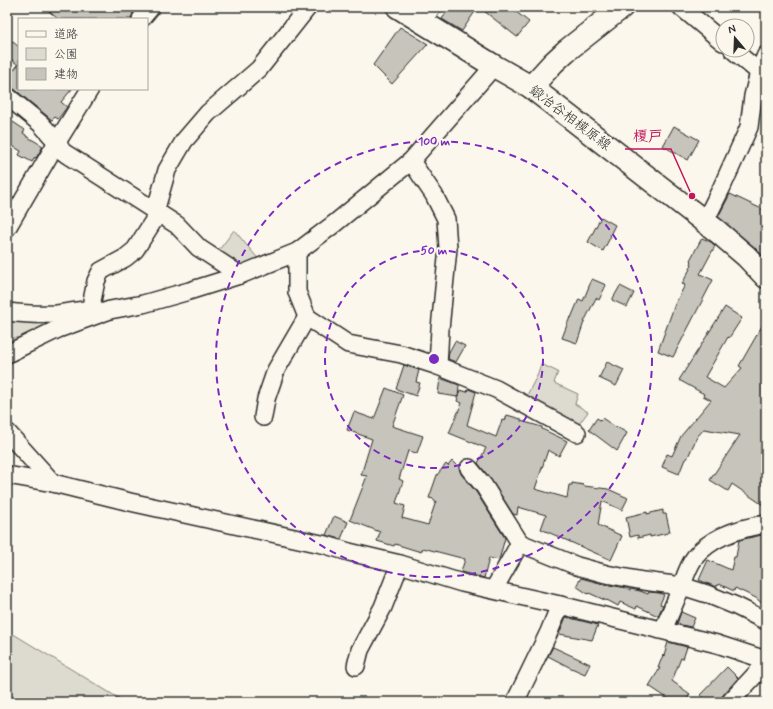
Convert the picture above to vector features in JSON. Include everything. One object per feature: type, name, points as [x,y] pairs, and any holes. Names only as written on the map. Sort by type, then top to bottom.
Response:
[{"type":"main road","name":"鍛冶谷相模原線","points":[[398,7],[427,14],[494,66],[531,87],[705,221],[746,256],[766,277]]},
{"type":"main road","points":[[531,87],[566,51],[622,7]]},
{"type":"street","points":[[142,18],[151,7]]},
{"type":"street","points":[[102,309],[92,301],[96,280],[100,271],[125,258],[135,250],[154,220],[167,170],[184,141],[208,113],[259,69],[308,7]]},
{"type":"street","points":[[681,7],[715,35]]},
{"type":"street","points":[[705,221],[749,127],[759,111],[753,96],[759,72],[766,55]]},
{"type":"street","points":[[742,58],[759,72]]},
{"type":"street","points":[[7,312],[38,315],[57,314],[143,304],[240,274],[297,252],[412,161],[494,66]]},
{"type":"street","points":[[7,228],[12,209],[57,142],[89,90]]},
{"type":"street","points":[[7,96],[36,118],[57,142],[62,151],[177,225],[199,248],[240,274]]},
{"type":"street","points":[[412,161],[434,195],[446,219],[448,248],[438,366]]},
{"type":"street","points":[[297,252],[297,292],[307,317],[348,344],[401,354],[438,366],[496,389],[578,433]]},
{"type":"street","points":[[7,354],[102,309]]},
{"type":"street","points":[[263,417],[266,399],[276,370],[307,317]]},
{"type":"street","points":[[7,432],[53,483]]},
{"type":"street","points":[[469,468],[484,486],[520,543],[577,566],[606,574],[682,586],[736,606],[766,621]]},
{"type":"street","points":[[7,475],[53,483],[130,502],[326,545],[462,582],[717,644],[766,660]]},
{"type":"street","points":[[663,630],[688,569],[695,557],[708,544],[723,535],[766,524]]},
{"type":"street","points":[[494,589],[520,543]]},
{"type":"street","points":[[356,666],[360,650],[384,607],[400,564]]},
{"type":"street","points":[[515,702],[549,632],[560,605]]},
{"type":"street","points":[[730,702],[766,663]]},
{"type":"green space","points":[[234,230],[260,261],[242,270],[216,254]]},
{"type":"green space","points":[[7,316],[48,320],[47,326],[22,338],[7,338]]},
{"type":"green space","points":[[541,364],[558,372],[554,383],[578,394],[575,404],[588,412],[576,428],[525,399],[538,374]]},
{"type":"green space","points":[[7,634],[15,635],[125,702],[7,702]]},
{"type":"building","points":[[44,7],[138,7],[131,18],[57,18]]},
{"type":"building","points":[[450,7],[478,7],[462,31],[442,19]]},
{"type":"building","points":[[479,7],[510,7],[529,22],[517,37]]},
{"type":"building","points":[[400,27],[428,44],[392,84],[373,65]]},
{"type":"building","points":[[7,37],[18,46],[18,65],[7,56]]},
{"type":"building","points":[[18,65],[18,90],[71,90],[61,102],[67,107],[58,119],[55,117],[52,120],[13,88],[7,85],[7,78]]},
{"type":"building","points":[[13,122],[25,130],[23,133],[26,136],[43,146],[32,162],[19,155],[21,151],[7,143],[7,132]]},
{"type":"building","points":[[674,126],[699,140],[688,160],[663,146]]},
{"type":"building","points":[[730,194],[766,211],[766,259],[718,217]]},
{"type":"building","points":[[601,217],[615,225],[603,251],[588,242]]},
{"type":"building","points":[[702,238],[711,242],[715,246],[700,274],[713,280],[673,357],[658,351],[675,304],[685,285],[682,284],[692,265],[690,260]]},
{"type":"building","points":[[592,279],[606,285],[599,300],[596,298],[584,322],[577,343],[562,338],[579,299],[583,301]]},
{"type":"building","points":[[620,286],[634,293],[627,307],[612,300]]},
{"type":"building","points":[[725,307],[742,318],[729,338],[728,337],[705,377],[724,388],[742,368],[739,366],[766,319],[766,507],[732,484],[728,491],[710,480],[740,435],[704,429],[697,437],[679,474],[662,467],[667,454],[672,456],[681,436],[711,400],[703,396],[704,394],[679,380]]},
{"type":"building","points":[[455,341],[465,346],[456,362],[448,359],[449,352]]},
{"type":"building","points":[[607,362],[624,370],[616,386],[599,378]]},
{"type":"building","points":[[404,365],[419,370],[416,382],[420,383],[416,396],[396,389]]},
{"type":"building","points":[[440,378],[459,385],[458,397],[438,394]]},
{"type":"building","points":[[386,388],[403,395],[392,426],[423,436],[417,453],[408,451],[399,479],[403,481],[396,503],[405,506],[402,518],[428,525],[436,501],[429,498],[437,475],[446,464],[448,466],[452,461],[459,468],[461,474],[476,492],[505,538],[499,560],[489,558],[484,578],[461,572],[465,559],[423,548],[421,552],[395,544],[394,546],[377,541],[380,532],[350,520],[367,476],[361,475],[372,439],[347,430],[354,412],[374,419]]},
{"type":"building","points":[[468,389],[476,392],[467,425],[496,437],[502,420],[505,421],[507,415],[542,427],[542,429],[567,441],[559,456],[548,450],[535,489],[567,498],[569,485],[572,485],[572,483],[608,489],[628,498],[622,510],[602,501],[598,525],[622,536],[611,560],[541,529],[546,515],[518,507],[517,515],[513,514],[492,481],[478,463],[486,448],[449,433],[462,403],[457,401],[460,390],[467,392]]},
{"type":"building","points":[[597,418],[600,420],[602,418],[627,433],[617,451],[589,430]]},
{"type":"building","points":[[663,510],[663,514],[666,514],[670,532],[650,537],[650,535],[638,538],[638,535],[630,537],[626,517]]},
{"type":"building","points":[[334,516],[348,522],[341,539],[326,535]]},
{"type":"building","points":[[762,535],[766,548],[766,607],[756,598],[735,588],[734,591],[719,584],[716,587],[699,580],[708,560],[731,570],[734,557],[736,557],[739,540]]},
{"type":"building","points":[[581,578],[648,594],[649,592],[660,593],[664,595],[660,604],[663,605],[658,616],[637,606],[636,609],[620,602],[618,606],[607,600],[589,593],[588,594],[576,586]]},
{"type":"building","points":[[681,612],[695,618],[691,627],[677,624]]},
{"type":"building","points":[[566,617],[598,625],[592,640],[559,634]]},
{"type":"building","points":[[668,642],[687,647],[672,681],[690,694],[685,702],[673,702],[649,686],[660,668],[658,668],[663,655],[664,656]]},
{"type":"building","points":[[553,647],[590,664],[585,674],[548,656]]},
{"type":"building","points":[[727,667],[738,678],[718,702],[710,702],[700,695]]},
{"type":"place","name":"榎戸","points":[[692,196]]}]
